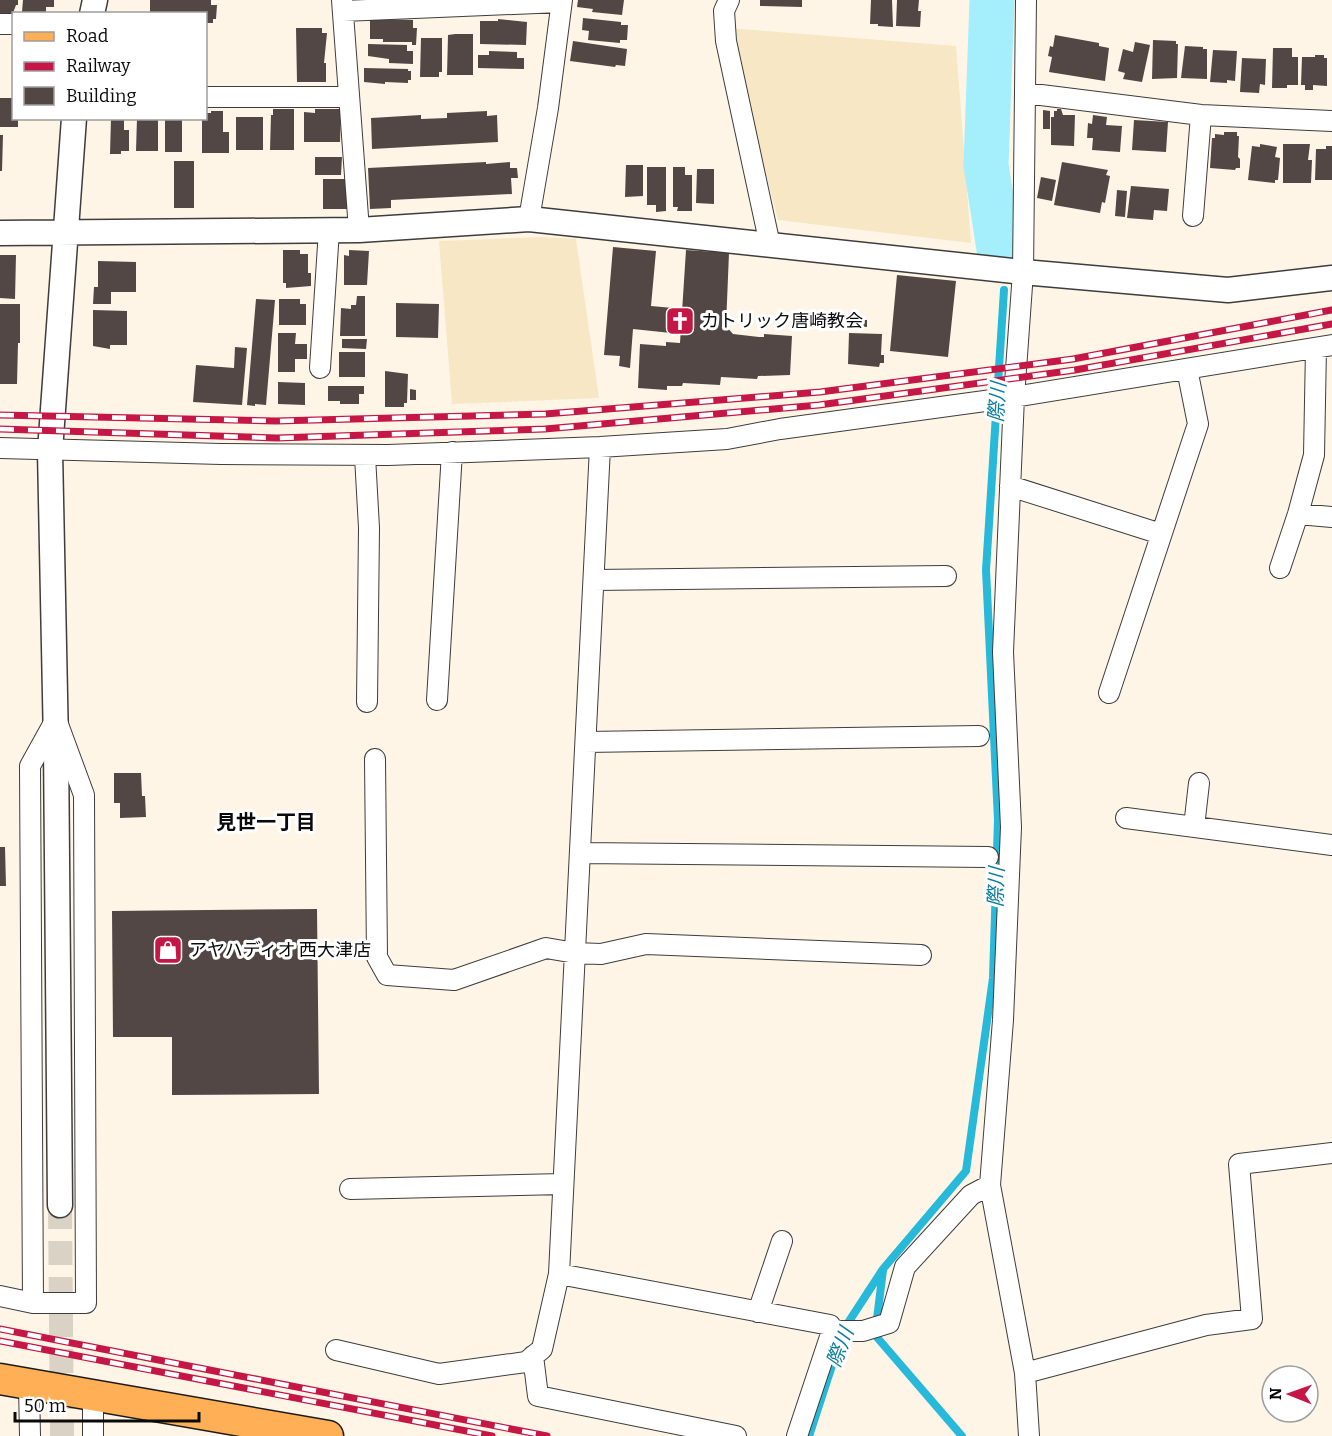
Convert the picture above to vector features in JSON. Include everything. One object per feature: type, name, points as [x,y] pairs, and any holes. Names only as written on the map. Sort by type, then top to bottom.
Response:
[{"type":"main road","points":[[0,1379],[328,1436]]},
{"type":"street","points":[[729,0],[724,11],[726,41],[770,245]]},
{"type":"street","points":[[1026,0],[1023,272],[1011,398],[1011,486],[1003,652],[1011,827],[1003,1020],[990,1185],[1025,1373],[1029,1436]]},
{"type":"street","points":[[358,230],[342,6],[562,1],[548,108],[528,219]]},
{"type":"street","points":[[1025,93],[1202,115],[1332,121]]},
{"type":"street","points":[[207,97],[349,97]]},
{"type":"street","points":[[1193,216],[1202,115]]},
{"type":"street","points":[[60,1205],[56,719],[50,451],[74,120]]},
{"type":"street","points":[[0,233],[358,230],[528,219],[1023,272],[1228,290],[1332,278]]},
{"type":"street","points":[[320,368],[328,230]]},
{"type":"street","points":[[0,448],[50,451],[365,456],[600,447],[727,439],[780,429],[1011,398],[1324,347],[1314,455],[1280,568]]},
{"type":"street","points":[[1109,693],[1198,423],[1187,369]]},
{"type":"street","points":[[336,1350],[439,1374],[526,1362],[542,1349],[559,1274],[600,447]]},
{"type":"street","points":[[437,700],[452,452]]},
{"type":"street","points":[[365,456],[369,528],[367,702]]},
{"type":"street","points":[[1011,486],[1161,534]]},
{"type":"street","points":[[1298,514],[1332,517]]},
{"type":"street","points":[[594,580],[946,576]]},
{"type":"street","points":[[0,1296],[33,1303],[86,1303],[84,795],[56,719]]},
{"type":"street","points":[[33,1303],[30,765],[56,719]]},
{"type":"street","points":[[586,742],[979,736]]},
{"type":"street","points":[[375,759],[377,957],[387,975],[454,980],[546,948],[575,953],[601,954],[646,944],[921,955]]},
{"type":"street","points":[[1194,827],[1199,783]]},
{"type":"street","points":[[1126,818],[1332,845]]},
{"type":"street","points":[[580,853],[988,857]]},
{"type":"street","points":[[1025,1373],[1206,1325],[1252,1319],[1239,1164],[1332,1153]]},
{"type":"street","points":[[350,1189],[563,1184]]},
{"type":"street","points":[[833,1331],[861,1331],[889,1323],[905,1267],[971,1195],[990,1185]]},
{"type":"street","points":[[758,1312],[782,1241]]},
{"type":"street","points":[[559,1274],[830,1325],[833,1331],[797,1436]]},
{"type":"street","points":[[533,1356],[538,1396],[735,1436]]},
{"type":"street","points":[[29,1385],[30,1436]]},
{"type":"street","points":[[93,1396],[93,1436]]},
{"type":"shaded area","points":[[728,28],[956,46],[971,243],[778,220]]},
{"type":"shaded area","points":[[542,237],[576,239],[599,398],[452,404],[439,241]]},
{"type":"building","points":[[0,0],[18,0],[18,5],[12,13],[0,13]]},
{"type":"building","points":[[23,0],[54,0],[54,7],[46,7],[46,12],[22,12]]},
{"type":"building","points":[[150,0],[211,0],[211,5],[217,5],[216,19],[213,19],[213,23],[207,23],[207,12],[150,12]]},
{"type":"building","points":[[578,0],[624,0],[622,15],[592,12],[593,9],[577,7]]},
{"type":"building","points":[[760,0],[802,0],[802,7],[760,6]]},
{"type":"building","points":[[871,0],[892,0],[893,27],[870,24]]},
{"type":"building","points":[[897,0],[919,0],[920,27],[896,26]]},
{"type":"building","points":[[583,18],[621,22],[621,25],[628,25],[627,40],[620,40],[620,43],[588,40],[589,31],[582,30]]},
{"type":"building","points":[[370,19],[413,20],[413,28],[417,28],[416,45],[412,45],[412,42],[383,42],[383,39],[370,39]]},
{"type":"building","points":[[498,19],[527,22],[526,45],[480,44],[480,21],[498,21]]},
{"type":"building","points":[[296,28],[322,28],[322,33],[327,33],[324,63],[326,63],[326,82],[297,82]]},
{"type":"building","points":[[473,34],[473,75],[447,75],[448,35]]},
{"type":"building","points":[[1055,35],[1099,43],[1099,46],[1109,48],[1105,81],[1049,72],[1052,57],[1048,56],[1050,46],[1053,47]]},
{"type":"building","points":[[421,38],[442,38],[442,72],[439,72],[439,77],[420,77]]},
{"type":"building","points":[[1153,40],[1176,41],[1178,44],[1177,78],[1152,79]]},
{"type":"building","points":[[573,41],[627,49],[625,66],[616,65],[615,67],[570,61]]},
{"type":"building","points":[[1135,42],[1150,45],[1142,82],[1123,79],[1125,73],[1118,71],[1123,49],[1133,52]]},
{"type":"building","points":[[368,44],[407,45],[407,51],[413,51],[413,64],[389,63],[389,59],[368,56]]},
{"type":"building","points":[[1185,46],[1207,49],[1207,79],[1181,78]]},
{"type":"building","points":[[1273,48],[1292,48],[1292,57],[1298,57],[1298,85],[1272,88]]},
{"type":"building","points":[[1213,50],[1237,51],[1235,81],[1210,82]]},
{"type":"building","points":[[489,51],[517,52],[517,58],[524,58],[524,69],[478,68],[478,55],[489,55]]},
{"type":"building","points":[[1315,55],[1324,55],[1324,58],[1327,58],[1327,86],[1313,85],[1313,90],[1305,90],[1305,85],[1301,85],[1302,57],[1315,57]]},
{"type":"building","points":[[1242,58],[1266,59],[1265,85],[1260,84],[1259,93],[1240,92]]},
{"type":"building","points":[[364,68],[408,69],[411,71],[411,80],[408,80],[408,83],[385,82],[385,84],[364,82]]},
{"type":"building","points":[[0,98],[12,98],[12,120],[18,120],[18,127],[0,127]]},
{"type":"building","points":[[273,109],[294,109],[294,150],[270,150]]},
{"type":"building","points":[[315,109],[341,109],[340,142],[304,142],[304,112],[315,113]]},
{"type":"building","points":[[1061,109],[1063,115],[1075,115],[1074,146],[1051,145],[1051,117],[1054,117],[1054,111]]},
{"type":"building","points":[[1043,110],[1050,111],[1050,129],[1043,129]]},
{"type":"building","points":[[211,111],[223,111],[223,132],[229,132],[229,153],[202,153],[202,120],[207,120],[207,113]]},
{"type":"building","points":[[487,111],[487,116],[497,115],[498,142],[372,149],[371,118],[421,115],[421,119],[447,118],[447,113]]},
{"type":"building","points":[[1093,115],[1107,117],[1106,125],[1122,126],[1120,152],[1092,150],[1093,138],[1087,138],[1088,123],[1092,124]]},
{"type":"building","points":[[236,117],[263,117],[263,150],[236,150]]},
{"type":"building","points":[[111,120],[124,120],[124,130],[129,130],[129,151],[110,154]]},
{"type":"building","points":[[137,120],[158,120],[158,151],[136,151]]},
{"type":"building","points":[[165,120],[182,120],[182,152],[165,152]]},
{"type":"building","points":[[1134,120],[1168,122],[1166,152],[1132,150]]},
{"type":"building","points":[[1224,132],[1237,132],[1239,136],[1240,168],[1235,170],[1210,168],[1212,138],[1215,138],[1215,134],[1224,135]]},
{"type":"building","points":[[0,135],[3,135],[2,171],[0,171]]},
{"type":"building","points":[[1260,144],[1277,147],[1275,157],[1280,158],[1278,180],[1275,180],[1275,183],[1248,180],[1252,146],[1260,147]]},
{"type":"building","points":[[1283,144],[1310,144],[1308,160],[1312,160],[1311,183],[1283,183]]},
{"type":"building","points":[[1326,146],[1332,146],[1332,180],[1315,180],[1316,149],[1326,149]]},
{"type":"building","points":[[315,157],[342,157],[341,175],[315,175]]},
{"type":"building","points":[[174,161],[194,161],[194,208],[174,208]]},
{"type":"building","points":[[486,162],[486,164],[510,162],[510,168],[517,168],[518,178],[511,178],[512,194],[391,200],[391,208],[370,209],[368,168]]},
{"type":"building","points":[[1062,162],[1108,170],[1106,175],[1110,176],[1105,203],[1102,202],[1100,213],[1054,205]]},
{"type":"building","points":[[626,165],[643,165],[643,196],[625,197]]},
{"type":"building","points":[[647,167],[666,167],[666,211],[656,212],[656,205],[647,205]]},
{"type":"building","points":[[673,167],[685,167],[685,175],[692,175],[692,211],[677,211],[678,207],[673,207]]},
{"type":"building","points":[[697,169],[714,169],[714,204],[696,203]]},
{"type":"building","points":[[1041,177],[1056,180],[1052,201],[1037,198]]},
{"type":"building","points":[[323,179],[348,179],[348,209],[323,209]]},
{"type":"building","points":[[1131,186],[1169,189],[1167,211],[1154,210],[1153,220],[1127,218]]},
{"type":"building","points":[[1117,190],[1127,191],[1125,217],[1115,216]]},
{"type":"building","points":[[613,247],[656,251],[651,306],[673,308],[671,333],[633,329],[630,368],[619,366],[620,356],[604,355]]},
{"type":"building","points":[[283,250],[300,250],[300,254],[308,254],[311,286],[286,288],[286,283],[283,283]]},
{"type":"building","points":[[349,250],[369,251],[367,285],[344,285],[344,255],[349,256]]},
{"type":"building","points":[[686,250],[729,253],[726,326],[733,334],[759,337],[764,337],[764,334],[792,336],[790,375],[758,376],[757,379],[721,377],[720,385],[683,383],[682,386],[667,386],[667,390],[638,388],[640,344],[666,346],[666,342],[680,343]]},
{"type":"building","points":[[0,255],[16,255],[15,299],[0,298]]},
{"type":"building","points":[[98,261],[136,262],[136,292],[111,292],[111,304],[93,304],[94,287],[98,287]]},
{"type":"building","points":[[897,275],[956,281],[948,357],[890,351]]},
{"type":"building","points":[[357,296],[365,296],[365,336],[340,336],[341,308],[351,309],[351,305],[356,305]]},
{"type":"building","points":[[256,299],[275,300],[266,405],[255,404],[255,406],[247,405]]},
{"type":"building","points":[[279,299],[300,299],[300,304],[306,304],[306,325],[279,325]]},
{"type":"building","points":[[396,303],[439,304],[438,338],[396,337]]},
{"type":"building","points":[[0,304],[20,304],[17,384],[0,384]]},
{"type":"building","points":[[93,310],[127,311],[127,345],[110,345],[110,349],[93,346]]},
{"type":"building","points":[[852,319],[867,320],[867,327],[851,326]]},
{"type":"building","points":[[278,333],[296,333],[295,344],[307,344],[307,359],[295,359],[295,372],[278,372]]},
{"type":"building","points":[[849,333],[882,334],[881,355],[884,355],[884,363],[880,363],[879,367],[848,364]]},
{"type":"building","points":[[342,339],[367,339],[366,349],[342,348]]},
{"type":"building","points":[[235,347],[247,348],[242,405],[193,402],[196,365],[234,368]]},
{"type":"building","points":[[339,352],[365,352],[365,377],[339,377]]},
{"type":"building","points":[[385,371],[408,374],[407,403],[404,403],[404,407],[385,407]]},
{"type":"building","points":[[278,382],[305,383],[305,405],[278,404]]},
{"type":"building","points":[[328,386],[364,386],[364,394],[359,394],[359,404],[340,404],[340,401],[328,401]]},
{"type":"building","points":[[410,389],[416,390],[416,400],[410,400]]},
{"type":"building","points":[[114,773],[141,773],[146,817],[120,818],[120,803],[114,803]]},
{"type":"building","points":[[0,847],[5,847],[6,886],[0,886]]},
{"type":"building","points":[[317,909],[319,1094],[172,1095],[172,1037],[113,1037],[112,911]]},
{"type":"waterway","name":"際川","points":[[992,0],[986,165],[999,249]]},
{"type":"waterway","name":"際川","points":[[809,1436],[844,1329],[883,1269],[966,1171],[993,978],[998,820],[986,570],[1004,290]]},
{"type":"waterway","points":[[883,1270],[875,1335],[962,1436]]},
{"type":"tunnel","points":[[60,1205],[62,1436]]},
{"type":"railway","points":[[0,415],[276,421],[545,414],[820,392],[1073,359],[1332,310]]},
{"type":"railway","points":[[0,429],[277,438],[545,429],[819,405],[1075,370],[1332,324]]},
{"type":"railway","points":[[0,1329],[547,1436]]},
{"type":"railway","points":[[0,1341],[492,1436]]},
{"type":"place","name":"カトリック唐崎教会","points":[[680,321]]},
{"type":"place","name":"アヤハディオ 西大津店","points":[[168,950]]},
{"type":"district","name":"見世一丁目","points":[[266,822]]}]
